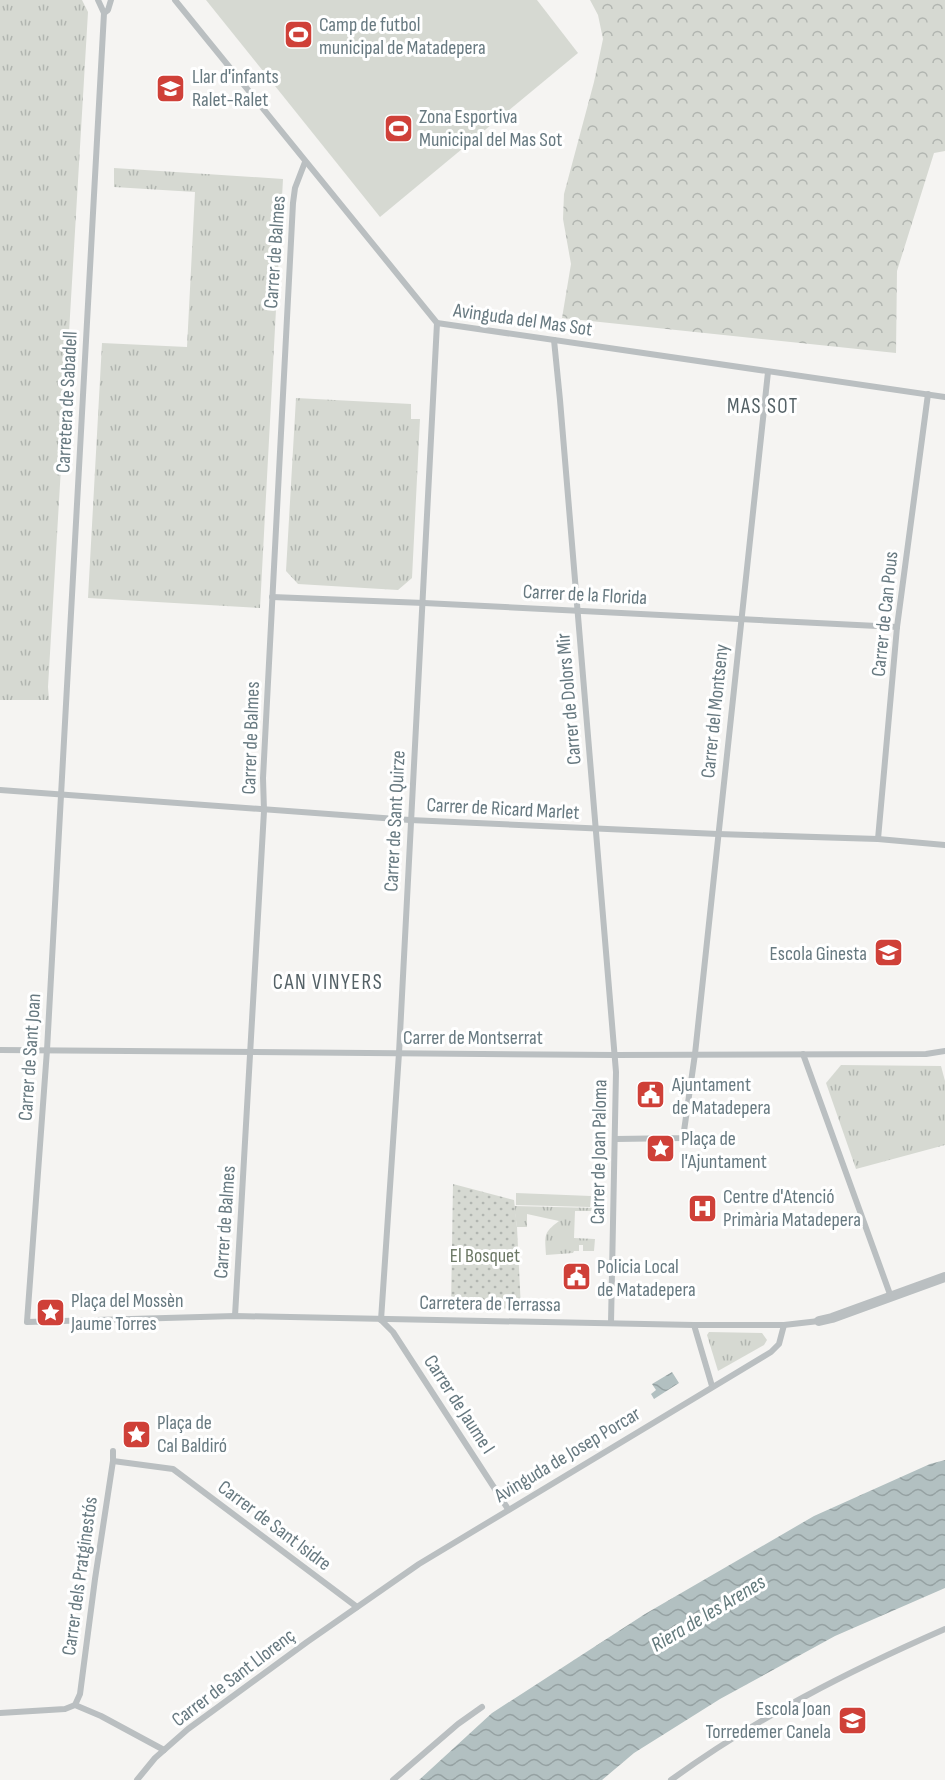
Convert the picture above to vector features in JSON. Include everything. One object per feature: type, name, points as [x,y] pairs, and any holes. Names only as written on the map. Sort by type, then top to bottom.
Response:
[{"type":"street","name":"Carretera de Sabadell","points":[[60,793],[104,13],[98,0]]},
{"type":"street","name":"Carretera de Sabadell","points":[[104,13],[108,10],[111,0]]},
{"type":"street","name":"Avinguda del Mas Sot","points":[[175,0],[437,323],[945,397]]},
{"type":"street","name":"Carrer de Balmes","points":[[235,1316],[264,811],[263,778],[293,203],[295,188],[305,162]]},
{"type":"street","name":"Carrer de Sant Quirze","points":[[381,1320],[399,1053],[437,323]]},
{"type":"street","name":"Carrer de Dolors Mir","points":[[554,340],[615,1055]]},
{"type":"street","name":"Carrer del Montseny","points":[[694,1054],[768,372]]},
{"type":"street","name":"Carrer de Can Pous","points":[[878,838],[897,627],[928,394]]},
{"type":"street","name":"Carrer de la Florida","points":[[272,597],[897,627]]},
{"type":"street","name":"Carrer de Ricard Marlet","points":[[0,790],[410,820],[718,834],[878,838],[945,844]]},
{"type":"street","name":"Carrer de Sant Joan","points":[[27,1322],[47,1050],[60,793]]},
{"type":"street","name":"Carrer de Montserrat","points":[[0,1050],[615,1055],[926,1054],[945,1052]]},
{"type":"street","points":[[616,1139],[683,1138],[694,1054]]},
{"type":"street","points":[[803,1054],[891,1297]]},
{"type":"street","name":"Carrer de Joan Paloma","points":[[611,1323],[616,1139],[615,1055]]},
{"type":"street","name":"Carretera de Terrassa","points":[[27,1322],[235,1316],[784,1325],[832,1318],[945,1277]]},
{"type":"street","name":"Carrer de Jaume I","points":[[381,1320],[393,1332],[508,1509]]},
{"type":"street","points":[[694,1325],[712,1386]]},
{"type":"street","name":"Avinguda de Josep Porcar","points":[[357,1607],[419,1563],[776,1348],[783,1336],[784,1325]]},
{"type":"street","name":"Carrer dels Pratginestós","points":[[75,1705],[80,1694],[113,1451]]},
{"type":"street","name":"Carrer de Sant Isidre","points":[[113,1461],[173,1469],[357,1607]]},
{"type":"street","name":"Carrer de Sant Llorenç","points":[[136,1780],[164,1750],[188,1729],[357,1607]]},
{"type":"street","points":[[671,1780],[731,1739],[817,1689],[945,1629]]},
{"type":"street","points":[[0,1713],[66,1709],[75,1705],[101,1716],[164,1750]]},
{"type":"street","points":[[393,1780],[458,1724],[482,1707]]},
{"type":"green space","points":[[0,0],[82,0],[88,12],[49,700],[0,700]]},
{"type":"green space","name":"Zona Esportiva Municipal del Mas Sot","points":[[206,0],[537,0],[578,53],[380,217]]},
{"type":"green space","points":[[590,0],[945,0],[945,151],[934,153],[897,271],[896,353],[562,318],[571,264],[563,219],[564,194],[603,39],[598,15]]},
{"type":"green space","points":[[114,168],[283,179],[260,608],[88,598],[102,343],[187,347],[195,192],[114,187]]},
{"type":"green space","points":[[296,398],[411,404],[411,419],[420,419],[412,578],[398,590],[298,584],[286,571]]},
{"type":"green space","points":[[841,1065],[941,1066],[945,1081],[945,1145],[856,1169],[826,1083]]},
{"type":"green space","name":"El Bosquet","points":[[453,1184],[514,1200],[521,1309],[451,1307]]},
{"type":"green space","points":[[516,1193],[591,1196],[590,1207],[516,1205]]},
{"type":"green space","points":[[514,1206],[595,1208],[595,1211],[575,1211],[574,1238],[595,1239],[594,1251],[583,1251],[583,1245],[579,1245],[579,1251],[573,1253],[546,1255],[546,1235],[559,1221],[527,1214],[527,1227],[517,1227]]},
{"type":"green space","points":[[709,1332],[762,1333],[767,1340],[764,1345],[718,1371],[707,1335]]},
{"type":"water","points":[[672,1372],[679,1383],[654,1399],[651,1394],[656,1390],[652,1384]]},
{"type":"water","name":"Riera de les Arenes","points":[[945,1460],[945,1588],[835,1636],[720,1699],[634,1753],[602,1780],[419,1780],[492,1713],[645,1614],[814,1516],[930,1464]]},
{"type":"place","name":"Camp de futbol municipal de Matadepera","points":[[298,35]]},
{"type":"place","name":"Llar d'infants Ralet-Ralet","points":[[171,88]]},
{"type":"place","name":"Zona Esportiva Municipal del Mas Sot","points":[[398,128]]},
{"type":"place","name":"Escola Ginesta","points":[[888,953]]},
{"type":"place","name":"Ajuntament de Matadepera","points":[[651,1095]]},
{"type":"place","name":"Plaça de l'Ajuntament","points":[[660,1149]]},
{"type":"place","name":"Centre d'Atenció Primària Matadepera","points":[[702,1208]]},
{"type":"place","name":"Policia Local de Matadepera","points":[[576,1277]]},
{"type":"place","name":"Plaça del Mossèn Jaume Torres","points":[[50,1312]]},
{"type":"place","name":"Plaça de Cal Baldiró","points":[[136,1434]]},
{"type":"place","name":"Escola Joan Torredemer Canela","points":[[852,1720]]},
{"type":"district","name":"MAS SOT","points":[[763,406]]},
{"type":"district","name":"CAN VINYERS","points":[[328,982]]}]
